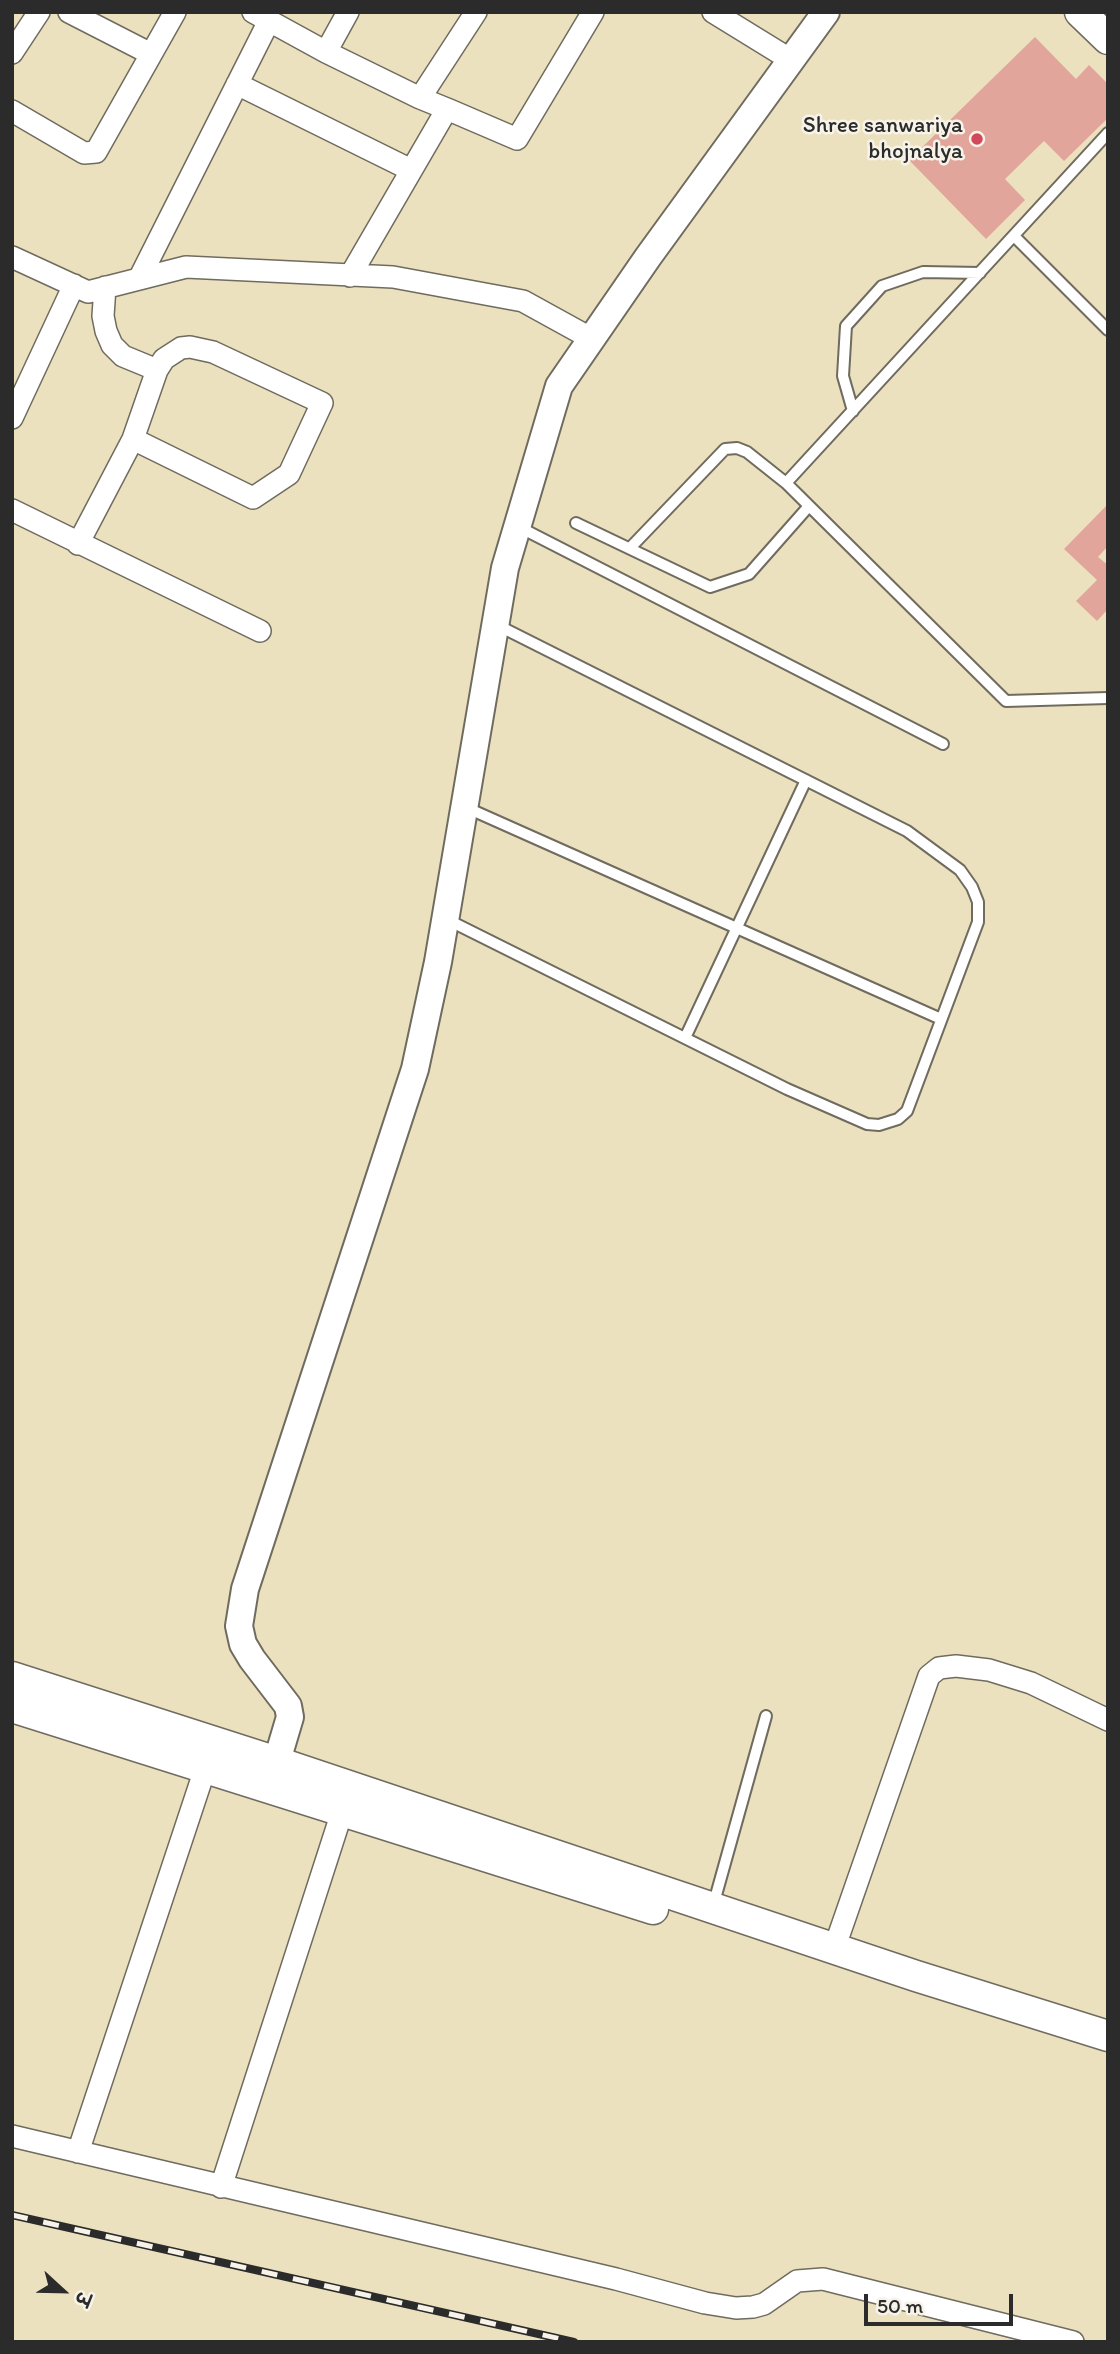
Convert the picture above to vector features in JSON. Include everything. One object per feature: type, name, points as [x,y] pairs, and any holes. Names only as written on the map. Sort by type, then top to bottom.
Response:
[{"type":"main road","points":[[1080,12],[1108,39]]},
{"type":"main road","points":[[12,1677],[273,1776],[712,1908],[1108,2036]]},
{"type":"main road","points":[[12,1707],[205,1769],[273,1776],[342,1812],[1108,2050]]},
{"type":"street","points":[[12,52],[39,12]]},
{"type":"street","points":[[69,12],[151,54]]},
{"type":"street","points":[[12,111],[84,153],[96,152],[175,12]]},
{"type":"street","points":[[326,52],[348,12]]},
{"type":"street","points":[[420,98],[476,12]]},
{"type":"street","points":[[139,279],[237,84],[261,17],[420,98],[517,139],[593,12]]},
{"type":"street","points":[[713,12],[791,60]]},
{"type":"street","points":[[273,1776],[288,1724],[288,1706],[243,1644],[239,1626],[245,1590],[415,1069],[446,919],[505,568],[559,386],[826,12]]},
{"type":"street","points":[[237,84],[411,170]]},
{"type":"street","points":[[350,275],[447,109]]},
{"type":"street","points":[[12,257],[88,292],[186,267],[393,278],[523,301],[592,338]]},
{"type":"street","points":[[12,418],[74,285]]},
{"type":"street","points":[[105,287],[103,316],[112,345],[123,356],[157,370]]},
{"type":"street","points":[[78,544],[133,439],[157,370],[173,352],[190,347],[214,352],[323,403],[289,474],[253,498],[133,439]]},
{"type":"street","points":[[12,510],[260,631]]},
{"type":"street","points":[[834,1949],[929,1676],[939,1668],[956,1666],[989,1670],[1031,1683],[1108,1720]]},
{"type":"street","points":[[78,2152],[205,1769]]},
{"type":"street","points":[[221,2187],[342,1812]]},
{"type":"street","points":[[12,2136],[616,2278],[705,2303],[736,2308],[753,2307],[764,2304],[797,2281],[823,2279],[1073,2342]]},
{"type":"lane","points":[[786,483],[1108,133]]},
{"type":"lane","points":[[1014,236],[1108,330]]},
{"type":"lane","points":[[853,411],[843,376],[846,326],[882,286],[923,272],[980,273]]},
{"type":"lane","points":[[630,548],[725,449],[737,448],[747,452],[786,483],[1006,701],[1108,698]]},
{"type":"lane","points":[[576,523],[710,587],[749,574],[809,506]]},
{"type":"lane","points":[[517,526],[943,744]]},
{"type":"lane","points":[[446,919],[787,1089],[867,1124],[879,1125],[890,1123],[907,1111],[978,922],[978,902],[972,887],[960,870],[907,831],[496,624]]},
{"type":"lane","points":[[685,1038],[806,780]]},
{"type":"lane","points":[[465,807],[941,1019]]},
{"type":"lane","points":[[712,1908],[766,1716]]},
{"type":"building","name":"Shree sanwariya bhojnalya","points":[[1035,37],[1076,79],[1089,65],[1108,84],[1108,118],[1064,161],[1044,141],[1005,179],[1025,200],[986,239],[909,160]]},
{"type":"building","points":[[1108,504],[1108,546],[1098,557],[1108,565],[1108,609],[1097,621],[1076,601],[1097,580],[1064,549]]},
{"type":"railway","points":[[12,2215],[574,2342]]},
{"type":"place","name":"Shree sanwariya bhojnalya","points":[[977,139]]}]
